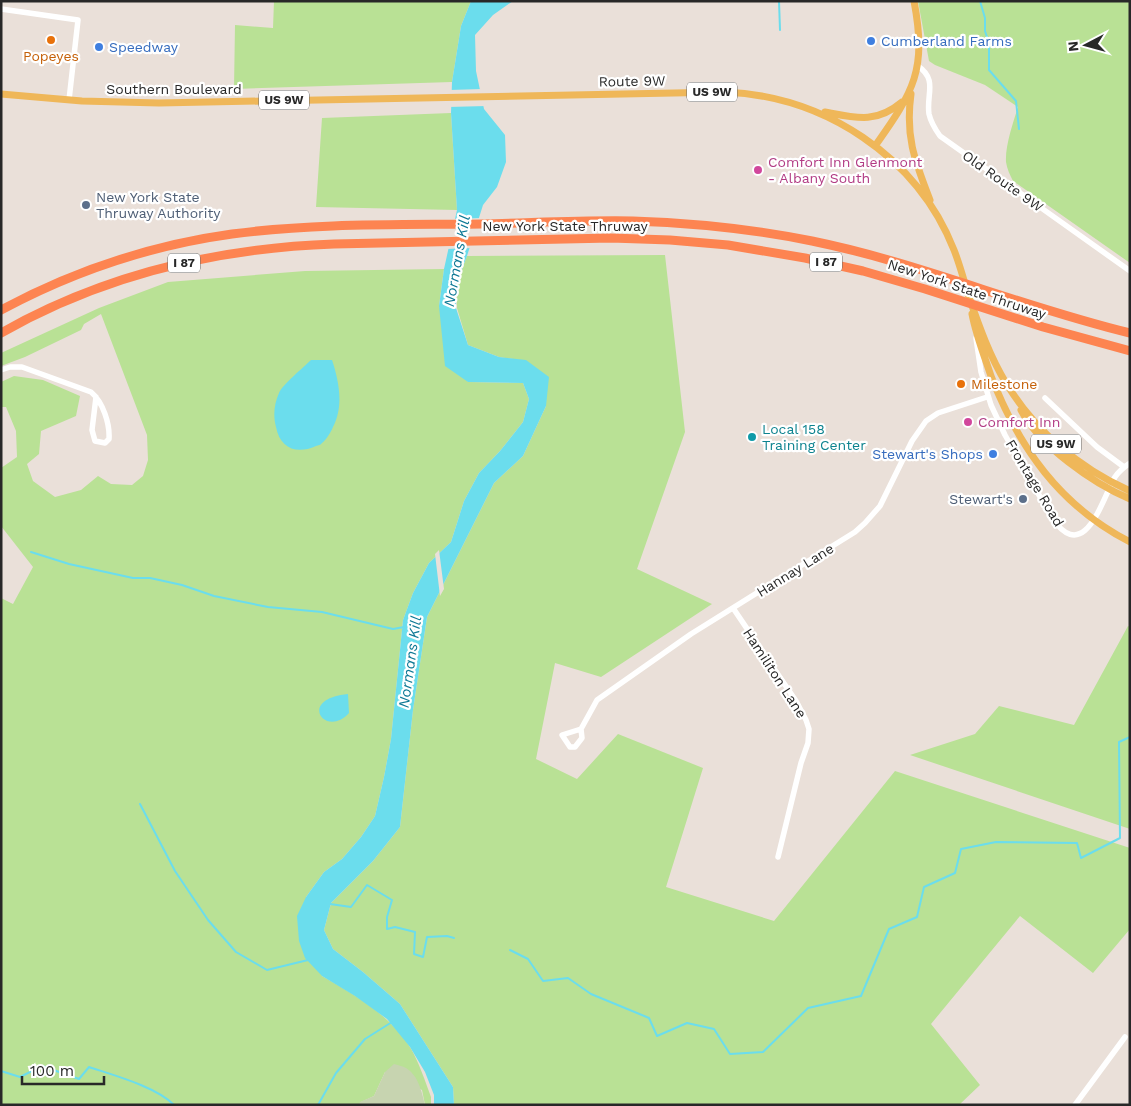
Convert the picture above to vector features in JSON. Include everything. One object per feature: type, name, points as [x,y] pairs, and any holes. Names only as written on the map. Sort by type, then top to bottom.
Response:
[{"type":"highway","name":"New York State Thruway","points":[[3,309],[61,282],[103,266],[151,251],[202,239],[275,230],[540,222],[657,222],[749,231],[848,249],[1067,317],[1130,333]]},
{"type":"highway","name":"New York State Thruway","points":[[1,333],[82,294],[136,275],[177,264],[262,249],[319,244],[650,239],[747,248],[844,266],[948,296],[1062,333],[1130,351]]},
{"type":"main road","points":[[875,146],[907,99],[918,66],[919,35],[914,1]]},
{"type":"main road","points":[[912,87],[909,114],[910,136],[916,161],[935,212]]},
{"type":"main road","name":"Route 9W","points":[[467,97],[733,92],[774,98],[813,110],[840,122],[875,146],[908,177],[935,212]]},
{"type":"main road","name":"Southern Boulevard","points":[[1,94],[70,100],[159,103],[467,97]]},
{"type":"main road","points":[[813,110],[872,118],[887,113],[907,99]]},
{"type":"main road","name":"US 9W","points":[[935,212],[954,249],[992,357],[1011,392],[1060,447],[1111,485],[1130,491]]},
{"type":"main road","name":"US 9W","points":[[970,298],[975,332],[998,391],[1025,446],[1056,487],[1093,521],[1130,542]]},
{"type":"main road","points":[[1111,485],[1130,499]]},
{"type":"street","points":[[1,9],[78,20],[70,100]]},
{"type":"street","name":"Old Route 9W","points":[[918,66],[926,72],[929,78],[931,122],[940,136],[1130,271]]},
{"type":"street","name":"Frontage Road","points":[[975,332],[981,372],[988,397],[1005,435],[1060,528],[1067,533],[1078,534],[1085,531],[1093,521],[1117,474],[1127,465]]},
{"type":"street","points":[[1,370],[10,367],[22,367],[87,390],[96,397],[101,406],[109,432],[109,439],[105,443],[95,441],[92,434],[96,397]]},
{"type":"street","name":"Hannay Lane","points":[[581,729],[597,700],[691,634],[855,532],[866,523],[880,506],[912,441],[926,421],[938,412],[988,397]]},
{"type":"street","points":[[1045,398],[1097,447],[1127,465]]},
{"type":"street","name":"Hamiliton Lane","points":[[733,608],[796,701],[809,729],[808,743],[801,763],[778,857]]},
{"type":"street","points":[[1075,1105],[1125,1037]]},
{"type":"green space","points":[[274,1],[471,1],[461,26],[452,82],[234,89],[235,25],[273,28]]},
{"type":"green space","points":[[918,1],[1130,1],[1130,263],[1013,181],[1007,167],[1006,156],[1018,107],[985,85],[929,61]]},
{"type":"green space","points":[[451,113],[457,210],[316,207],[322,118]]},
{"type":"green space","points":[[665,255],[685,432],[637,569],[712,604],[601,677],[555,663],[536,759],[577,779],[618,734],[703,768],[666,887],[774,921],[895,771],[1130,848],[1130,929],[1093,973],[1020,916],[931,1024],[980,1085],[959,1105],[454,1105],[453,1087],[400,1004],[333,949],[324,930],[331,903],[373,861],[400,827],[413,710],[427,617],[494,483],[523,456],[546,406],[526,361],[499,357],[468,345],[457,308],[456,285],[467,256]]},
{"type":"green space","points":[[444,269],[439,306],[468,382],[523,383],[529,399],[523,422],[500,451],[479,473],[464,501],[451,542],[429,563],[413,593],[403,620],[391,739],[375,816],[361,837],[342,859],[324,872],[306,897],[322,976],[370,1006],[402,1035],[419,1065],[431,1097],[431,1105],[425,1105],[422,1090],[385,1072],[374,1096],[361,1102],[359,1105],[1,1105],[1,598],[13,604],[33,567],[1,526],[1,468],[17,457],[16,431],[6,407],[1,407],[1,382],[14,376],[43,380],[80,396],[76,416],[41,431],[39,454],[27,464],[33,481],[55,497],[81,490],[98,476],[111,484],[132,485],[143,476],[148,460],[147,435],[101,314],[84,324],[81,330],[25,357],[1,366],[1,353],[99,308],[168,282],[305,271]]},
{"type":"green space","points":[[1128,626],[1130,627],[1130,829],[910,755],[975,734],[999,706],[1074,725]]},
{"type":"green space","points":[[394,1064],[405,1067],[414,1075],[419,1084],[425,1105],[359,1105],[360,1102],[374,1096],[385,1072]]},
{"type":"water","name":"Normans Kill","points":[[471,1],[513,1],[493,15],[475,35],[476,71],[484,109],[505,135],[506,162],[497,187],[483,205],[456,285],[456,308],[468,345],[499,357],[526,360],[549,377],[546,406],[523,456],[494,483],[427,617],[413,710],[400,827],[373,861],[331,903],[324,930],[333,949],[400,1004],[453,1087],[454,1105],[434,1105],[434,1095],[425,1072],[410,1047],[387,1019],[355,996],[322,976],[305,958],[299,941],[297,916],[306,897],[324,872],[342,859],[361,837],[375,816],[391,739],[403,620],[413,593],[429,563],[451,542],[464,501],[479,473],[500,451],[523,422],[529,399],[523,383],[468,382],[445,366],[439,306],[444,269],[457,210],[451,113],[452,82],[461,26]]},
{"type":"water","points":[[311,360],[332,360],[337,376],[338,411],[331,431],[322,444],[302,450],[290,448],[281,440],[276,427],[274,419],[277,397],[281,389]]},
{"type":"water","points":[[348,694],[349,713],[340,720],[332,722],[325,720],[320,715],[319,709],[323,703],[332,697]]},
{"type":"pier","points":[[482,89],[486,106],[448,107],[449,90]]},
{"type":"pier","points":[[482,218],[472,248],[446,249],[453,219]]},
{"type":"pier","points":[[439,550],[444,589],[440,596],[435,554]]},
{"type":"waterway","points":[[779,1],[780,30]]},
{"type":"waterway","points":[[980,1],[989,43],[989,70],[1016,101],[1019,129]]},
{"type":"waterway","name":"Normans Kill","points":[[31,552],[69,564],[133,578],[150,578],[182,585],[214,596],[268,607],[322,612],[393,629],[404,627]]},
{"type":"waterway","points":[[510,950],[528,959],[543,981],[568,978],[591,994],[649,1018],[657,1036],[687,1023],[714,1029],[730,1054],[763,1052],[808,1008],[861,996],[889,929],[917,917],[924,887],[955,873],[961,849],[996,842],[1077,843],[1081,858],[1120,838],[1119,742],[1130,737]]},
{"type":"waterway","points":[[140,804],[175,871],[208,920],[236,952],[267,970],[308,960]]},
{"type":"waterway","points":[[330,904],[351,907],[367,885],[392,900],[387,917],[387,929],[395,927],[415,932],[414,954],[423,957],[427,937],[447,936],[454,938]]},
{"type":"waterway","points":[[1,946],[1,958]]},
{"type":"waterway","points":[[318,1105],[336,1073],[365,1039],[392,1022]]},
{"type":"waterway","points":[[1,1071],[20,1077],[42,1066],[79,1079],[89,1067],[146,1087],[174,1105]]},
{"type":"place","name":"Popeyes","points":[[51,40]]},
{"type":"place","name":"Cumberland Farms","points":[[871,41]]},
{"type":"place","name":"Speedway","points":[[99,47]]},
{"type":"place","name":"Comfort Inn Glenmont - Albany South","points":[[758,170]]},
{"type":"place","name":"New York State Thruway Authority","points":[[86,205]]},
{"type":"place","name":"Milestone","points":[[961,384]]},
{"type":"place","name":"Comfort Inn","points":[[968,422]]},
{"type":"place","name":"Local 158 Training Center","points":[[752,437]]},
{"type":"place","name":"Stewart's Shops","points":[[993,454]]},
{"type":"place","name":"Stewart's","points":[[1023,499]]}]
